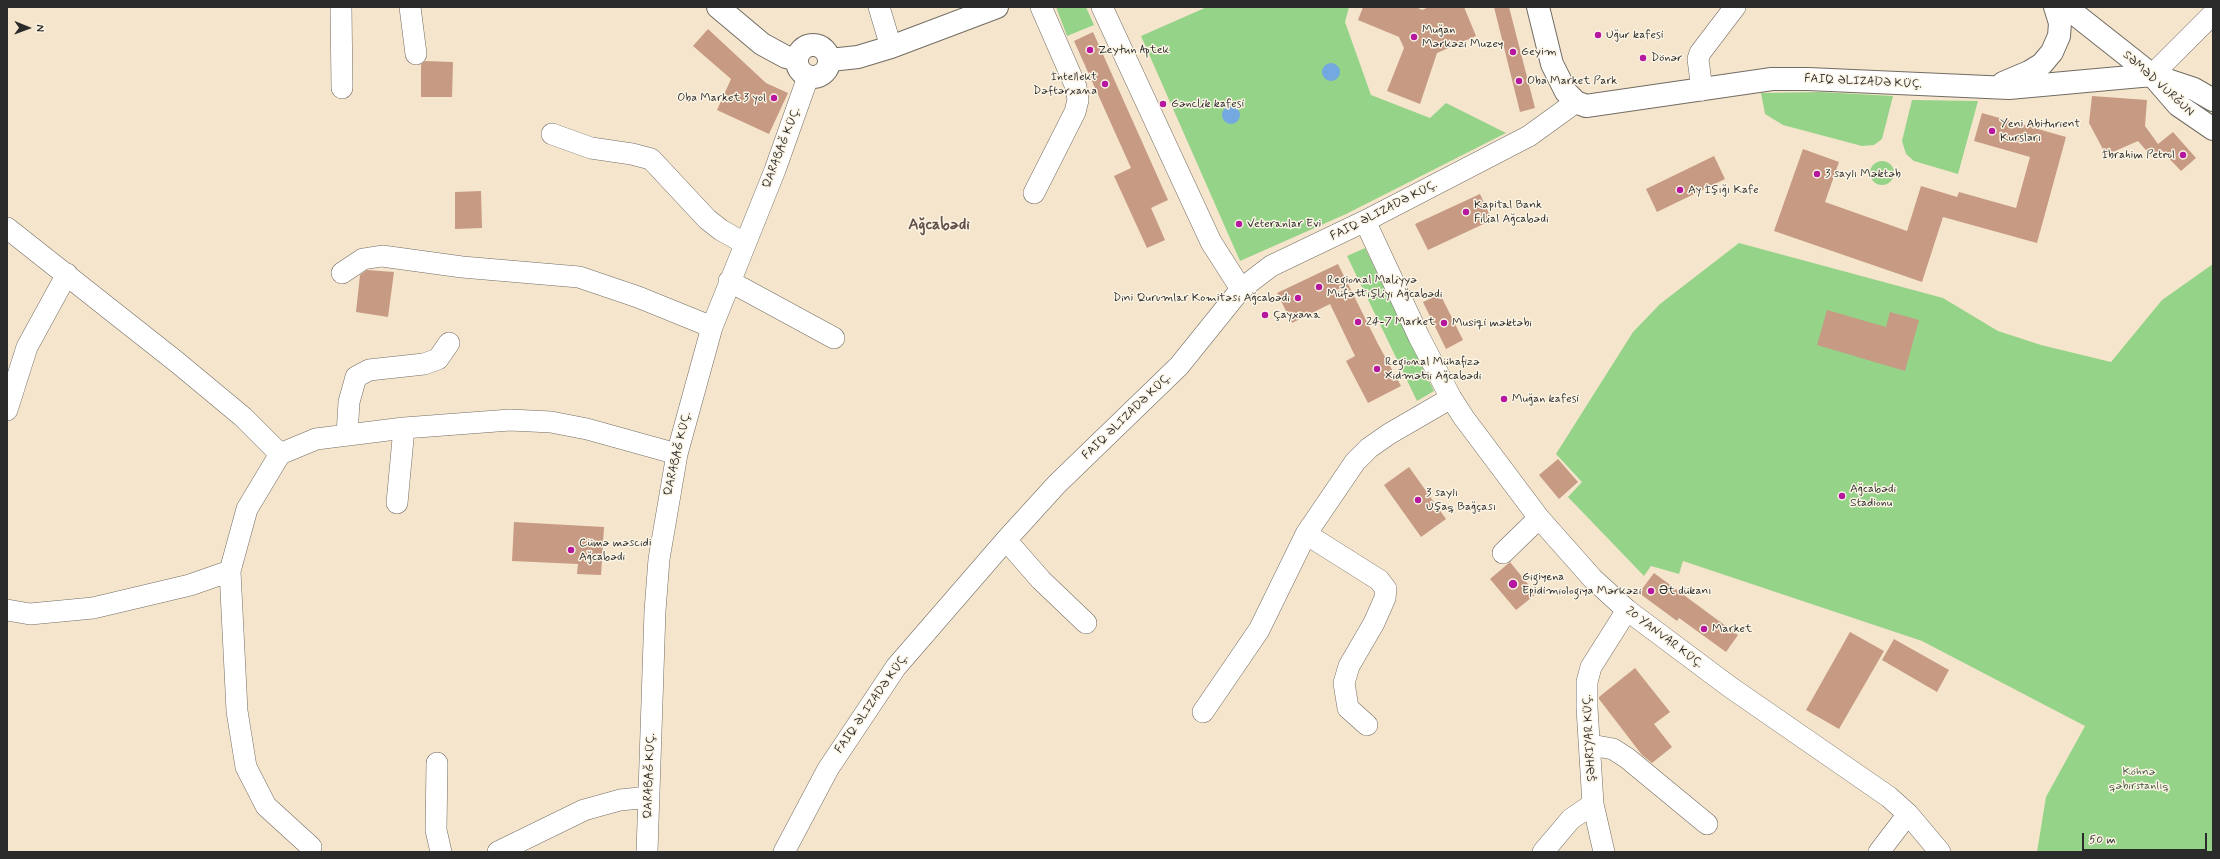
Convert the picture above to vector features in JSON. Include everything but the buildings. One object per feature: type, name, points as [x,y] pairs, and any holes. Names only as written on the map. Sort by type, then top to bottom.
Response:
[{"type":"main road","points":[[718,7],[762,44],[786,57],[802,68]]},
{"type":"main road","points":[[802,68],[802,50],[811,45],[821,47],[825,50],[830,60],[858,57],[891,47],[997,7]]},
{"type":"main road","points":[[1538,7],[1552,64],[1566,92],[1576,102]]},
{"type":"main road","points":[[1984,88],[2007,82],[2042,64],[2052,52],[2059,36],[2060,23],[2055,7]]},
{"type":"main road","name":"SƏMƏD VURĞUN","points":[[2066,7],[2152,75],[2178,105],[2213,129]]},
{"type":"main road","points":[[2152,75],[2194,89],[2213,100]]},
{"type":"main road","name":"FAIQ ƏLIZADƏ KÜÇ.","points":[[1576,102],[1586,106],[1595,106],[1772,79],[1808,79],[1984,88],[2029,87],[2152,75]]},
{"type":"street","points":[[341,7],[342,88]]},
{"type":"street","points":[[410,7],[416,54]]},
{"type":"street","points":[[879,7],[891,47]]},
{"type":"street","points":[[1034,193],[1075,112],[1078,100],[1076,87],[1041,7]]},
{"type":"street","points":[[1102,7],[1211,242],[1241,289]]},
{"type":"street","points":[[1702,90],[1698,59],[1700,53],[1735,7]]},
{"type":"street","points":[[2152,75],[2213,14]]},
{"type":"street","name":"QARABAĞ KÜÇ.","points":[[647,852],[655,604],[659,559],[677,454],[712,327],[744,243],[777,164],[802,68]]},
{"type":"street","name":"FAIQ ƏLIZADƏ KÜÇ.","points":[[785,852],[828,769],[896,667],[1006,540],[1057,484],[1179,366],[1241,289],[1271,266],[1365,222],[1529,136],[1576,102]]},
{"type":"street","points":[[552,134],[591,148],[632,154],[651,159],[707,219],[721,230],[744,243]]},
{"type":"street","name":"20 YANVAR KÜÇ.","points":[[1365,222],[1419,337],[1451,398],[1479,440],[1539,518],[1593,579],[1627,610],[1730,687],[1889,797],[1908,814],[1940,852]]},
{"type":"street","points":[[7,228],[68,274],[243,417],[280,454]]},
{"type":"street","points":[[342,273],[363,260],[382,256],[462,267],[579,278],[638,297],[712,327]]},
{"type":"street","points":[[7,410],[27,347],[68,274]]},
{"type":"street","points":[[729,281],[834,338]]},
{"type":"street","points":[[347,435],[349,402],[356,377],[369,370],[424,364],[438,359],[449,343]]},
{"type":"street","points":[[1203,712],[1259,630],[1306,534],[1355,462],[1369,448],[1451,398]]},
{"type":"street","points":[[313,850],[266,806],[246,767],[237,711],[230,570],[247,509],[280,454],[316,439],[404,428],[510,420],[551,422],[587,429],[677,454]]},
{"type":"street","points":[[397,503],[404,428]]},
{"type":"street","points":[[1503,553],[1539,518]]},
{"type":"street","points":[[1306,534],[1379,580],[1386,589],[1385,598],[1374,623],[1348,666],[1344,683],[1348,708],[1367,725]]},
{"type":"street","points":[[1006,540],[1041,580],[1086,623]]},
{"type":"street","points":[[7,610],[30,614],[94,608],[190,585],[230,570]]},
{"type":"street","name":"ŞƏHRIYAR KÜÇ.","points":[[1604,852],[1594,804],[1591,745],[1587,708],[1587,682],[1591,667],[1627,610]]},
{"type":"street","points":[[1591,745],[1613,750],[1627,758],[1707,824]]},
{"type":"street","points":[[437,763],[436,830],[442,852]]},
{"type":"street","points":[[498,852],[584,810],[620,800],[649,797]]},
{"type":"street","points":[[1543,852],[1571,819],[1594,804]]},
{"type":"street","points":[[1879,852],[1908,814]]},
{"type":"green space","points":[[1056,7],[1086,7],[1094,25],[1067,36]]},
{"type":"green space","points":[[1207,7],[1349,7],[1345,22],[1371,95],[1430,118],[1446,103],[1506,133],[1346,214],[1240,261],[1141,36]]},
{"type":"green space","points":[[1821,92],[1893,96],[1882,139],[1874,145],[1862,146],[1783,125],[1765,114],[1761,93]]},
{"type":"green space","points":[[1912,100],[1978,101],[1958,174],[1914,161],[1906,154],[1902,141]]},
{"type":"green space","points":[[1882,161],[1891,164],[1894,173],[1891,182],[1882,185],[1873,182],[1870,173],[1873,164]]},
{"type":"green space","name":"Köhnə qəbirstanlıq","points":[[1739,243],[1943,298],[1998,331],[2041,345],[2111,362],[2162,300],[2213,264],[2213,852],[2037,852],[2046,797],[2085,726],[1922,641],[1683,561],[1679,574],[1651,566],[1644,576],[1568,497],[1582,482],[1556,454],[1633,332],[1660,304]]},
{"type":"green space","points":[[1365,248],[1434,391],[1417,401],[1347,256]]},
{"type":"water","points":[[1327,63],[1335,63],[1340,68],[1338,79],[1335,81],[1327,81],[1322,76],[1322,68]]},
{"type":"water","points":[[1227,106],[1235,106],[1240,111],[1238,122],[1235,124],[1227,124],[1222,119],[1222,111]]},
{"type":"place","name":"Uğur kafesi","points":[[1598,35]]},
{"type":"place","name":"Muğan Mərkəzi Muzey","points":[[1414,37]]},
{"type":"place","name":"Zeytun Aptek","points":[[1090,50]]},
{"type":"place","name":"Geyim","points":[[1513,52]]},
{"type":"place","name":"Dönər","points":[[1643,58]]},
{"type":"place","name":"Oba Market Park","points":[[1519,81]]},
{"type":"place","name":"İntellekt Dəftərxana","points":[[1105,84]]},
{"type":"place","name":"Oba Market 3 yol","points":[[774,98]]},
{"type":"place","name":"Gənclik kafesi","points":[[1163,104]]},
{"type":"place","name":"Yeni Abiturient Kursları","points":[[1992,131]]},
{"type":"place","name":"İbrahim Petrol","points":[[2183,155]]},
{"type":"place","name":"3 saylı Məktəb","points":[[1817,174]]},
{"type":"place","name":"Ay İşığı Kafe","points":[[1680,190]]},
{"type":"place","name":"Kapital Bank Filial Ağcabədi","points":[[1466,212]]},
{"type":"place","name":"Veteranlar Evi","points":[[1239,224]]},
{"type":"place","name":"Regional Maliyyə Müfəttişliyi Ağcabədi","points":[[1319,287]]},
{"type":"place","name":"Dini Qurumlar Komitəsi Ağcabədi","points":[[1298,298]]},
{"type":"place","name":"Çayxana","points":[[1265,315]]},
{"type":"place","name":"24-7 Market","points":[[1358,322]]},
{"type":"place","name":"Musiqi məktəbi","points":[[1444,323]]},
{"type":"place","name":"Regional Mühafizə Xidmətii Ağcabədi","points":[[1377,369]]},
{"type":"place","name":"Muğan kafesi","points":[[1504,399]]},
{"type":"place","name":"Ağcabədi Stadionu","points":[[1842,496]]},
{"type":"place","name":"3 saylı Uşaq Bağçası","points":[[1418,500]]},
{"type":"place","name":"Cümə məscidi Ağcabədi","points":[[571,550]]},
{"type":"place","name":"Gigiyena Epidimiologiya Mərkəzi","points":[[1513,584]]},
{"type":"place","name":"Әt dükanı","points":[[1651,591]]},
{"type":"place","name":"Market","points":[[1704,629]]},
{"type":"district","name":"Ağcabədi","points":[[939,226]]}]
